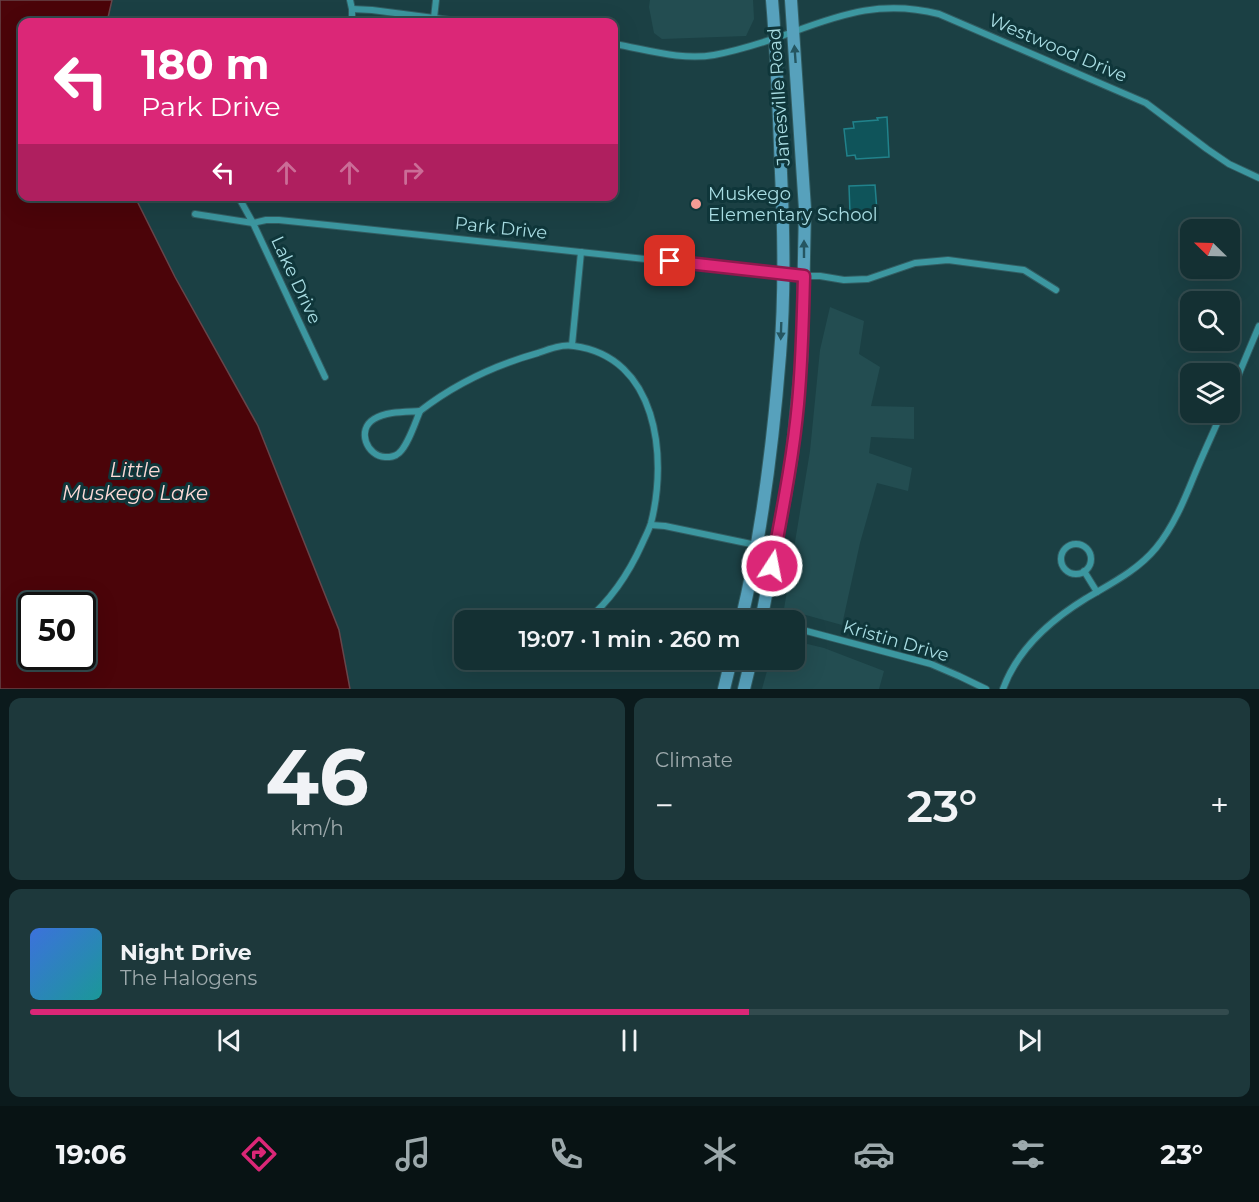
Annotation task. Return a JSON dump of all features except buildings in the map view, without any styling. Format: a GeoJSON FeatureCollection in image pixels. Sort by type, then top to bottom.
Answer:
{"type":"FeatureCollection","features":[{"type":"Feature","properties":{"kind":"main road","name":"Janesville Road"},"geometry":{"type":"LineString","coordinates":[[743,610],[771,448],[781,354],[784,241],[780,120],[772,0]]}},
{"type":"Feature","properties":{"kind":"main road","name":"Janesville Road"},"geometry":{"type":"LineString","coordinates":[[764,610],[792,455],[802,354],[805,209],[791,0]]}},
{"type":"Feature","properties":{"kind":"main road"},"geometry":{"type":"LineString","coordinates":[[756,610],[753,599],[755,550],[782,517]]}},
{"type":"Feature","properties":{"kind":"main road"},"geometry":{"type":"LineString","coordinates":[[755,550],[763,548],[767,593]]}},
{"type":"Feature","properties":{"kind":"main road"},"geometry":{"type":"LineString","coordinates":[[724,689],[729,670]]}},
{"type":"Feature","properties":{"kind":"main road"},"geometry":{"type":"LineString","coordinates":[[744,689],[749,670]]}},
{"type":"Feature","properties":{"kind":"street"},"geometry":{"type":"LineString","coordinates":[[350,0],[352,18]]}},
{"type":"Feature","properties":{"kind":"street"},"geometry":{"type":"LineString","coordinates":[[352,9],[434,18],[436,0]]}},
{"type":"Feature","properties":{"kind":"street","name":"Westwood Drive"},"geometry":{"type":"LineString","coordinates":[[618,45],[686,56],[712,56],[775,38],[864,7],[908,5],[930,10],[1146,103],[1229,164],[1259,178]]}},
{"type":"Feature","properties":{"kind":"street","name":"Lake Drive"},"geometry":{"type":"LineString","coordinates":[[241,201],[325,377]]}},
{"type":"Feature","properties":{"kind":"street","name":"Park Drive"},"geometry":{"type":"LineString","coordinates":[[195,214],[253,223],[279,220],[844,280],[868,279],[915,263],[948,260],[1024,270],[1056,290]]}},
{"type":"Feature","properties":{"kind":"street"},"geometry":{"type":"LineString","coordinates":[[572,345],[581,252]]}},
{"type":"Feature","properties":{"kind":"street"},"geometry":{"type":"LineString","coordinates":[[1240,371],[1259,326]]}},
{"type":"Feature","properties":{"kind":"street"},"geometry":{"type":"LineString","coordinates":[[420,411],[390,414],[375,419],[368,427],[365,438],[371,451],[380,456],[390,457],[399,453],[420,411],[435,399],[482,373],[513,360],[555,347],[572,345],[595,351],[623,367],[634,379],[644,395],[652,424],[657,459],[656,496],[651,525],[628,571],[598,610]]}},
{"type":"Feature","properties":{"kind":"street"},"geometry":{"type":"LineString","coordinates":[[1004,689],[1012,670],[1040,634],[1056,619],[1129,573],[1156,548],[1173,523],[1217,423]]}},
{"type":"Feature","properties":{"kind":"street"},"geometry":{"type":"LineString","coordinates":[[651,525],[665,526],[755,550]]}},
{"type":"Feature","properties":{"kind":"street"},"geometry":{"type":"LineString","coordinates":[[1079,544],[1088,549],[1091,559],[1084,572],[1070,573],[1063,567],[1061,557],[1070,545],[1079,544]]}},
{"type":"Feature","properties":{"kind":"street"},"geometry":{"type":"LineString","coordinates":[[1084,572],[1097,592]]}},
{"type":"Feature","properties":{"kind":"street","name":"Kristin Drive"},"geometry":{"type":"LineString","coordinates":[[805,631],[931,664],[986,689]]}},
{"type":"Feature","properties":{"kind":"shaded area"},"geometry":{"type":"Polygon","coordinates":[[[650,0],[753,0],[754,19],[746,36],[662,39],[654,33],[649,7],[650,0]]]}},
{"type":"Feature","properties":{"kind":"shaded area"},"geometry":{"type":"Polygon","coordinates":[[[830,307],[864,321],[859,354],[880,367],[871,406],[914,407],[914,439],[871,437],[869,453],[912,468],[908,491],[877,483],[860,543],[842,625],[805,615],[805,610],[784,609],[810,451],[820,350],[830,307]]]}},
{"type":"Feature","properties":{"kind":"shaded area"},"geometry":{"type":"Polygon","coordinates":[[[805,643],[824,648],[884,671],[879,689],[762,689],[767,670],[805,670],[805,643]]]}},
{"type":"Feature","properties":{"kind":"water","name":"Little Muskego Lake"},"geometry":{"type":"Polygon","coordinates":[[[0,0],[112,0],[108,18],[18,18],[18,201],[137,201],[175,277],[258,426],[339,630],[350,689],[0,689],[0,0]]]}},
{"type":"Feature","properties":{"kind":"place","name":"Muskego Elementary School"},"geometry":{"type":"Point","coordinates":[696,204]}},
{"type":"Feature","properties":{"kind":"route"},"geometry":{"type":"LineString","coordinates":[[670,261],[804,276],[798,404],[792,455],[772,566]]}}]}
